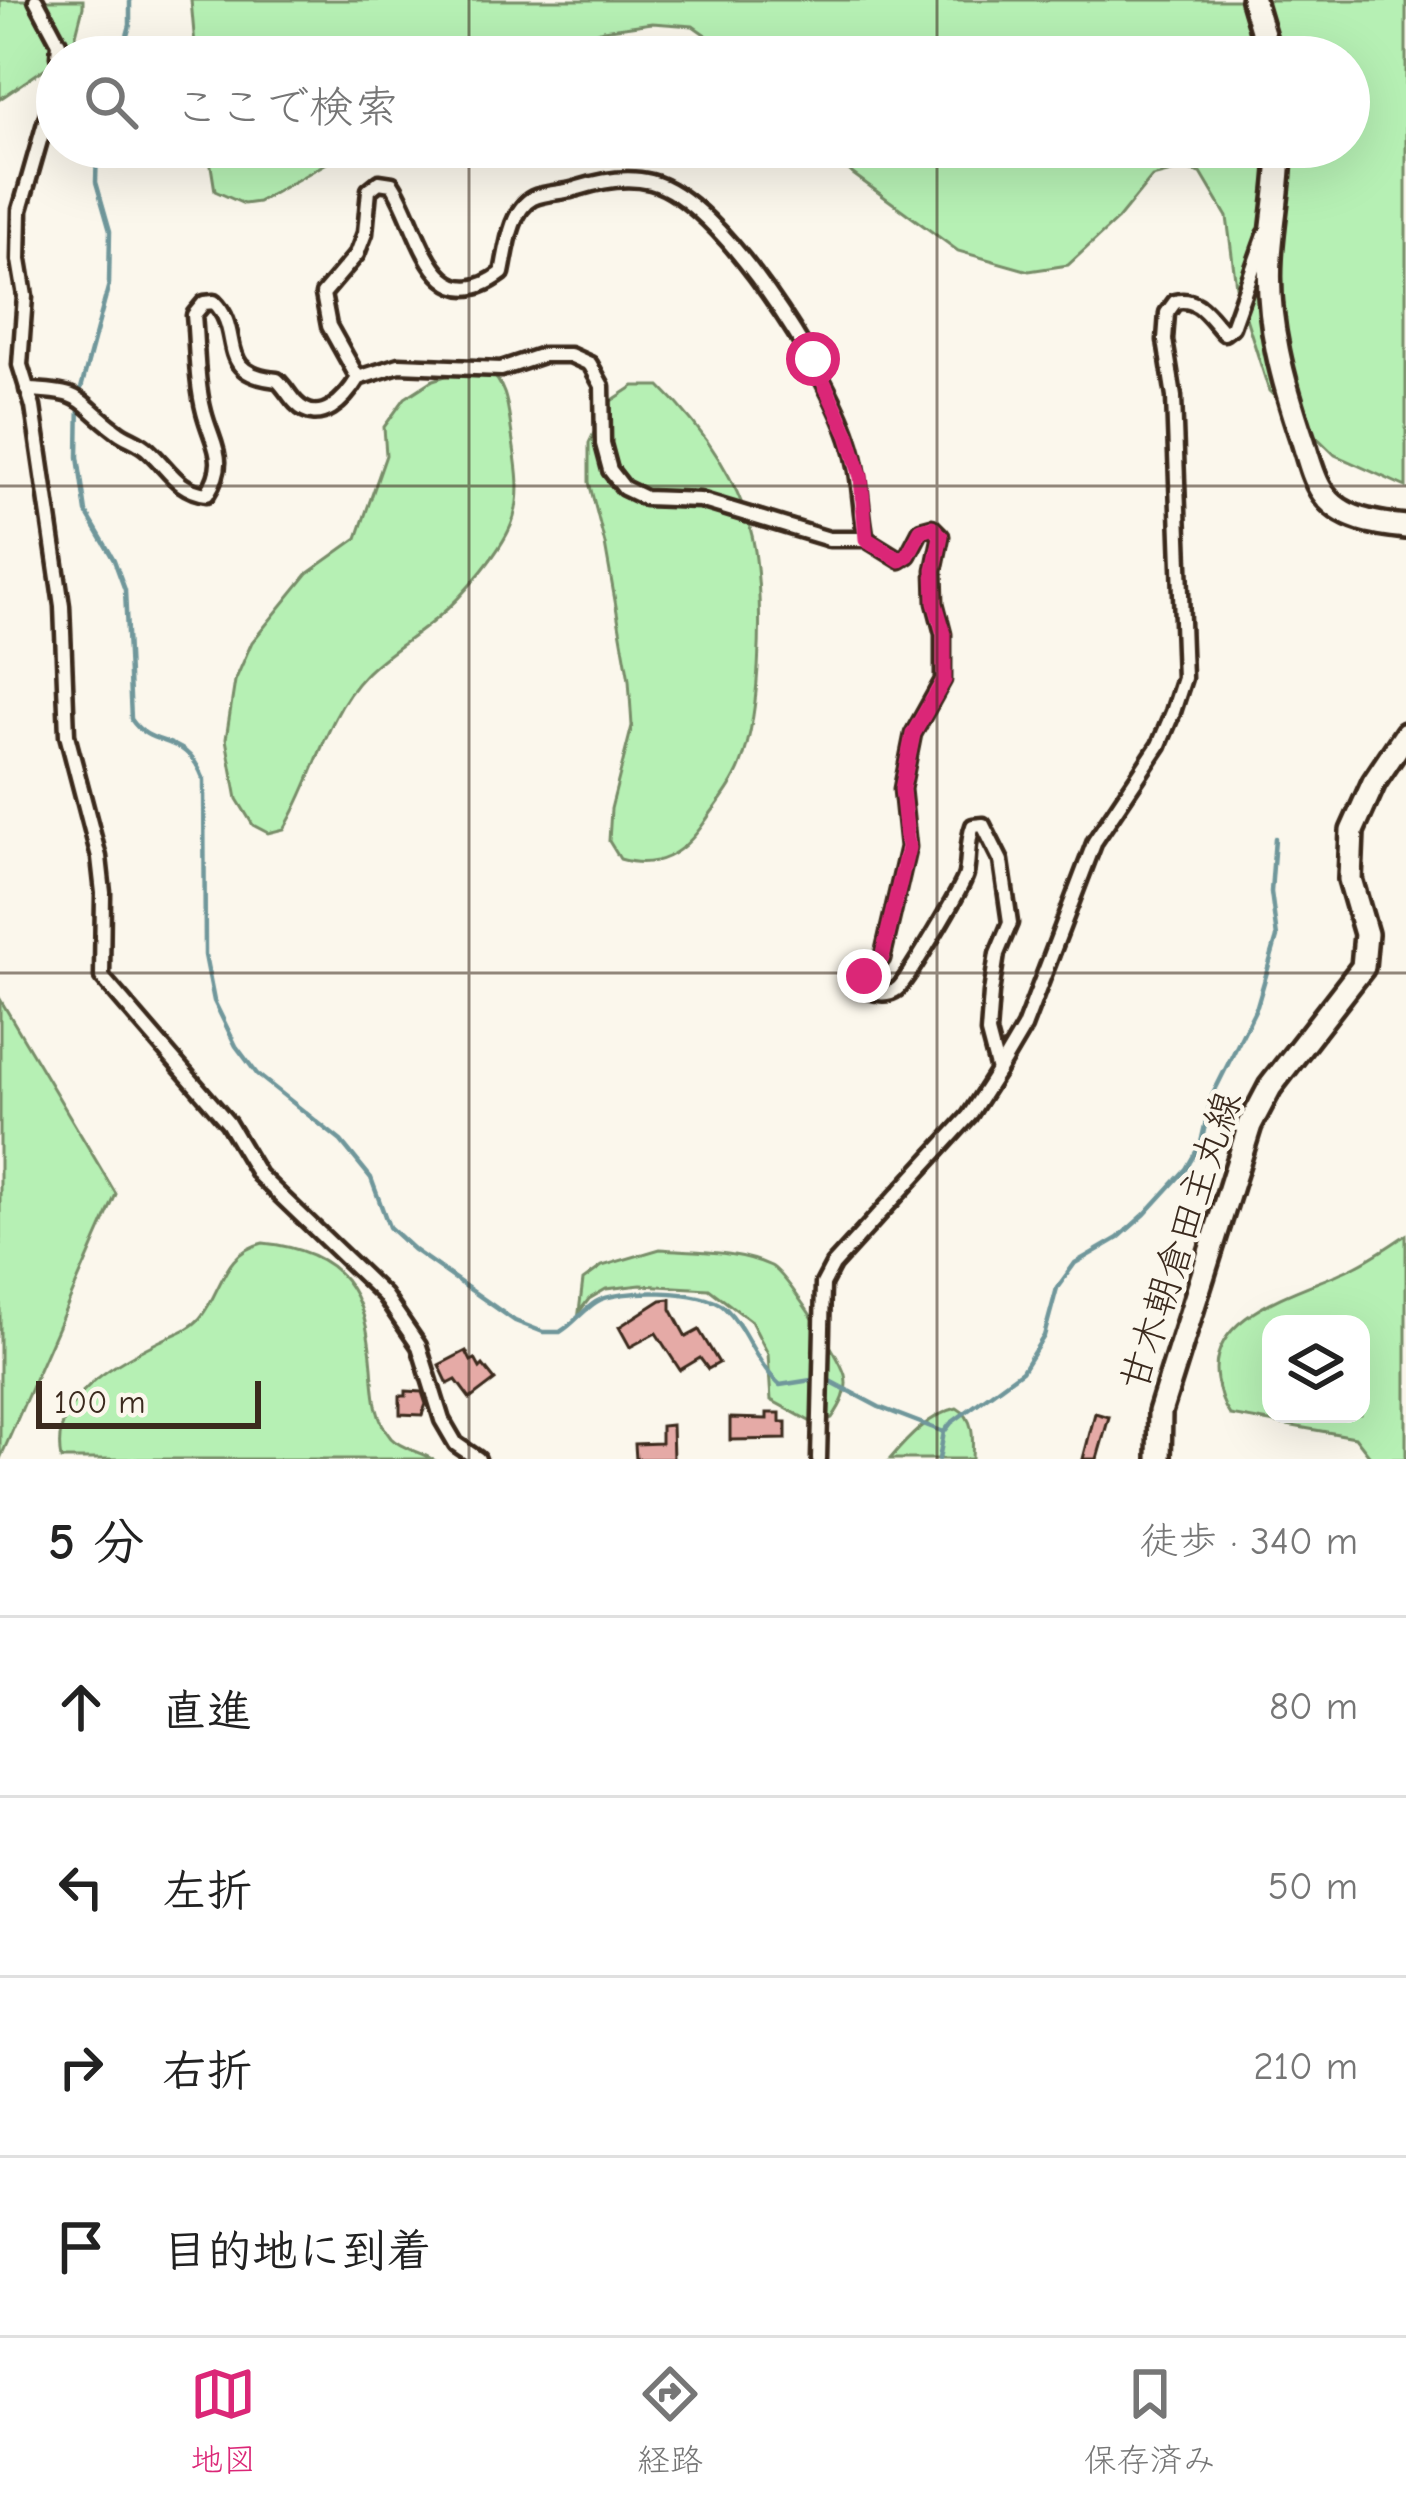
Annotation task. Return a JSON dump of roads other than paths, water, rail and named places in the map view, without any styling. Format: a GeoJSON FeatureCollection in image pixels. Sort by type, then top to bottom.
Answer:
{"type":"FeatureCollection","features":[{"type":"Feature","properties":{"kind":"main road"},"geometry":{"type":"LineString","coordinates":[[1253,0],[1264,36]]}},
{"type":"Feature","properties":{"kind":"main road"},"geometry":{"type":"LineString","coordinates":[[1280,168],[1270,257],[1271,313],[1284,384],[1310,464],[1323,494],[1342,511],[1371,524],[1406,527]]}},
{"type":"Feature","properties":{"kind":"main road","name":"甘木朝倉田主丸線"},"geometry":{"type":"LineString","coordinates":[[1159,1459],[1160,1412],[1250,1125],[1270,1087],[1363,967],[1366,934],[1350,879],[1352,831],[1374,782],[1406,734]]}},
{"type":"Feature","properties":{"kind":"street"},"geometry":{"type":"LineString","coordinates":[[37,0],[55,36]]}},
{"type":"Feature","properties":{"kind":"street"},"geometry":{"type":"LineString","coordinates":[[36,160],[20,210],[19,260],[25,296],[20,365],[62,606],[67,735],[99,857],[102,977],[228,1123],[259,1175],[384,1295],[419,1346],[442,1420],[456,1444],[478,1459]]}},
{"type":"Feature","properties":{"kind":"street"},"geometry":{"type":"LineString","coordinates":[[358,378],[328,326],[323,294],[357,254],[365,233],[369,190],[379,182],[392,184],[399,194],[424,259],[449,283],[463,287],[485,285],[502,273],[512,229],[523,207],[535,197],[602,180],[651,182],[713,224],[813,359],[848,435],[861,477],[866,539]]}},
{"type":"Feature","properties":{"kind":"street"},"geometry":{"type":"LineString","coordinates":[[819,1459],[823,1284],[833,1264],[969,1116],[998,1071],[1024,1027],[1095,841],[1159,745],[1184,678],[1174,397],[1165,340],[1168,313],[1174,302],[1186,299],[1198,305],[1223,333],[1232,327],[1280,194]]}},
{"type":"Feature","properties":{"kind":"street"},"geometry":{"type":"LineString","coordinates":[[27,390],[67,392],[89,404],[120,434],[151,452],[179,484],[191,493],[207,494],[218,476],[218,446],[204,411],[194,315],[204,303],[214,302],[221,308],[232,348],[250,378],[277,380],[298,406],[309,411],[327,411],[348,396],[358,378],[399,365],[501,369],[543,355],[569,355],[590,364],[602,386],[603,444],[610,470],[624,488],[645,497],[700,500],[829,539],[866,539],[900,560],[908,555],[921,530],[932,527],[941,536],[934,570],[935,603],[944,634],[944,680],[913,734],[902,789],[908,848],[882,958],[864,976],[864,984],[869,992],[880,994],[896,990],[912,972],[928,937],[958,897],[973,826],[983,825],[1001,861],[1010,923],[997,954],[991,993],[988,1034],[998,1071]]}},
{"type":"Feature","properties":{"kind":"waterway"},"geometry":{"type":"LineString","coordinates":[[127,36],[130,0]]}},
{"type":"Feature","properties":{"kind":"waterway"},"geometry":{"type":"LineString","coordinates":[[96,168],[110,231],[109,284],[79,396],[78,457],[86,512],[125,590],[131,719],[149,735],[188,754],[204,780],[205,955],[214,1001],[236,1046],[257,1074],[341,1141],[371,1178],[389,1227],[515,1321],[543,1332],[560,1332],[607,1297],[661,1293],[700,1297],[725,1308],[780,1385],[824,1378],[879,1407],[944,1432]]}},
{"type":"Feature","properties":{"kind":"waterway"},"geometry":{"type":"LineString","coordinates":[[939,1459],[944,1432],[951,1423],[1022,1371],[1044,1336],[1057,1288],[1075,1263],[1118,1238],[1145,1214],[1186,1169],[1201,1143],[1211,1098],[1257,1006],[1277,937],[1271,892],[1275,838]]}}]}
